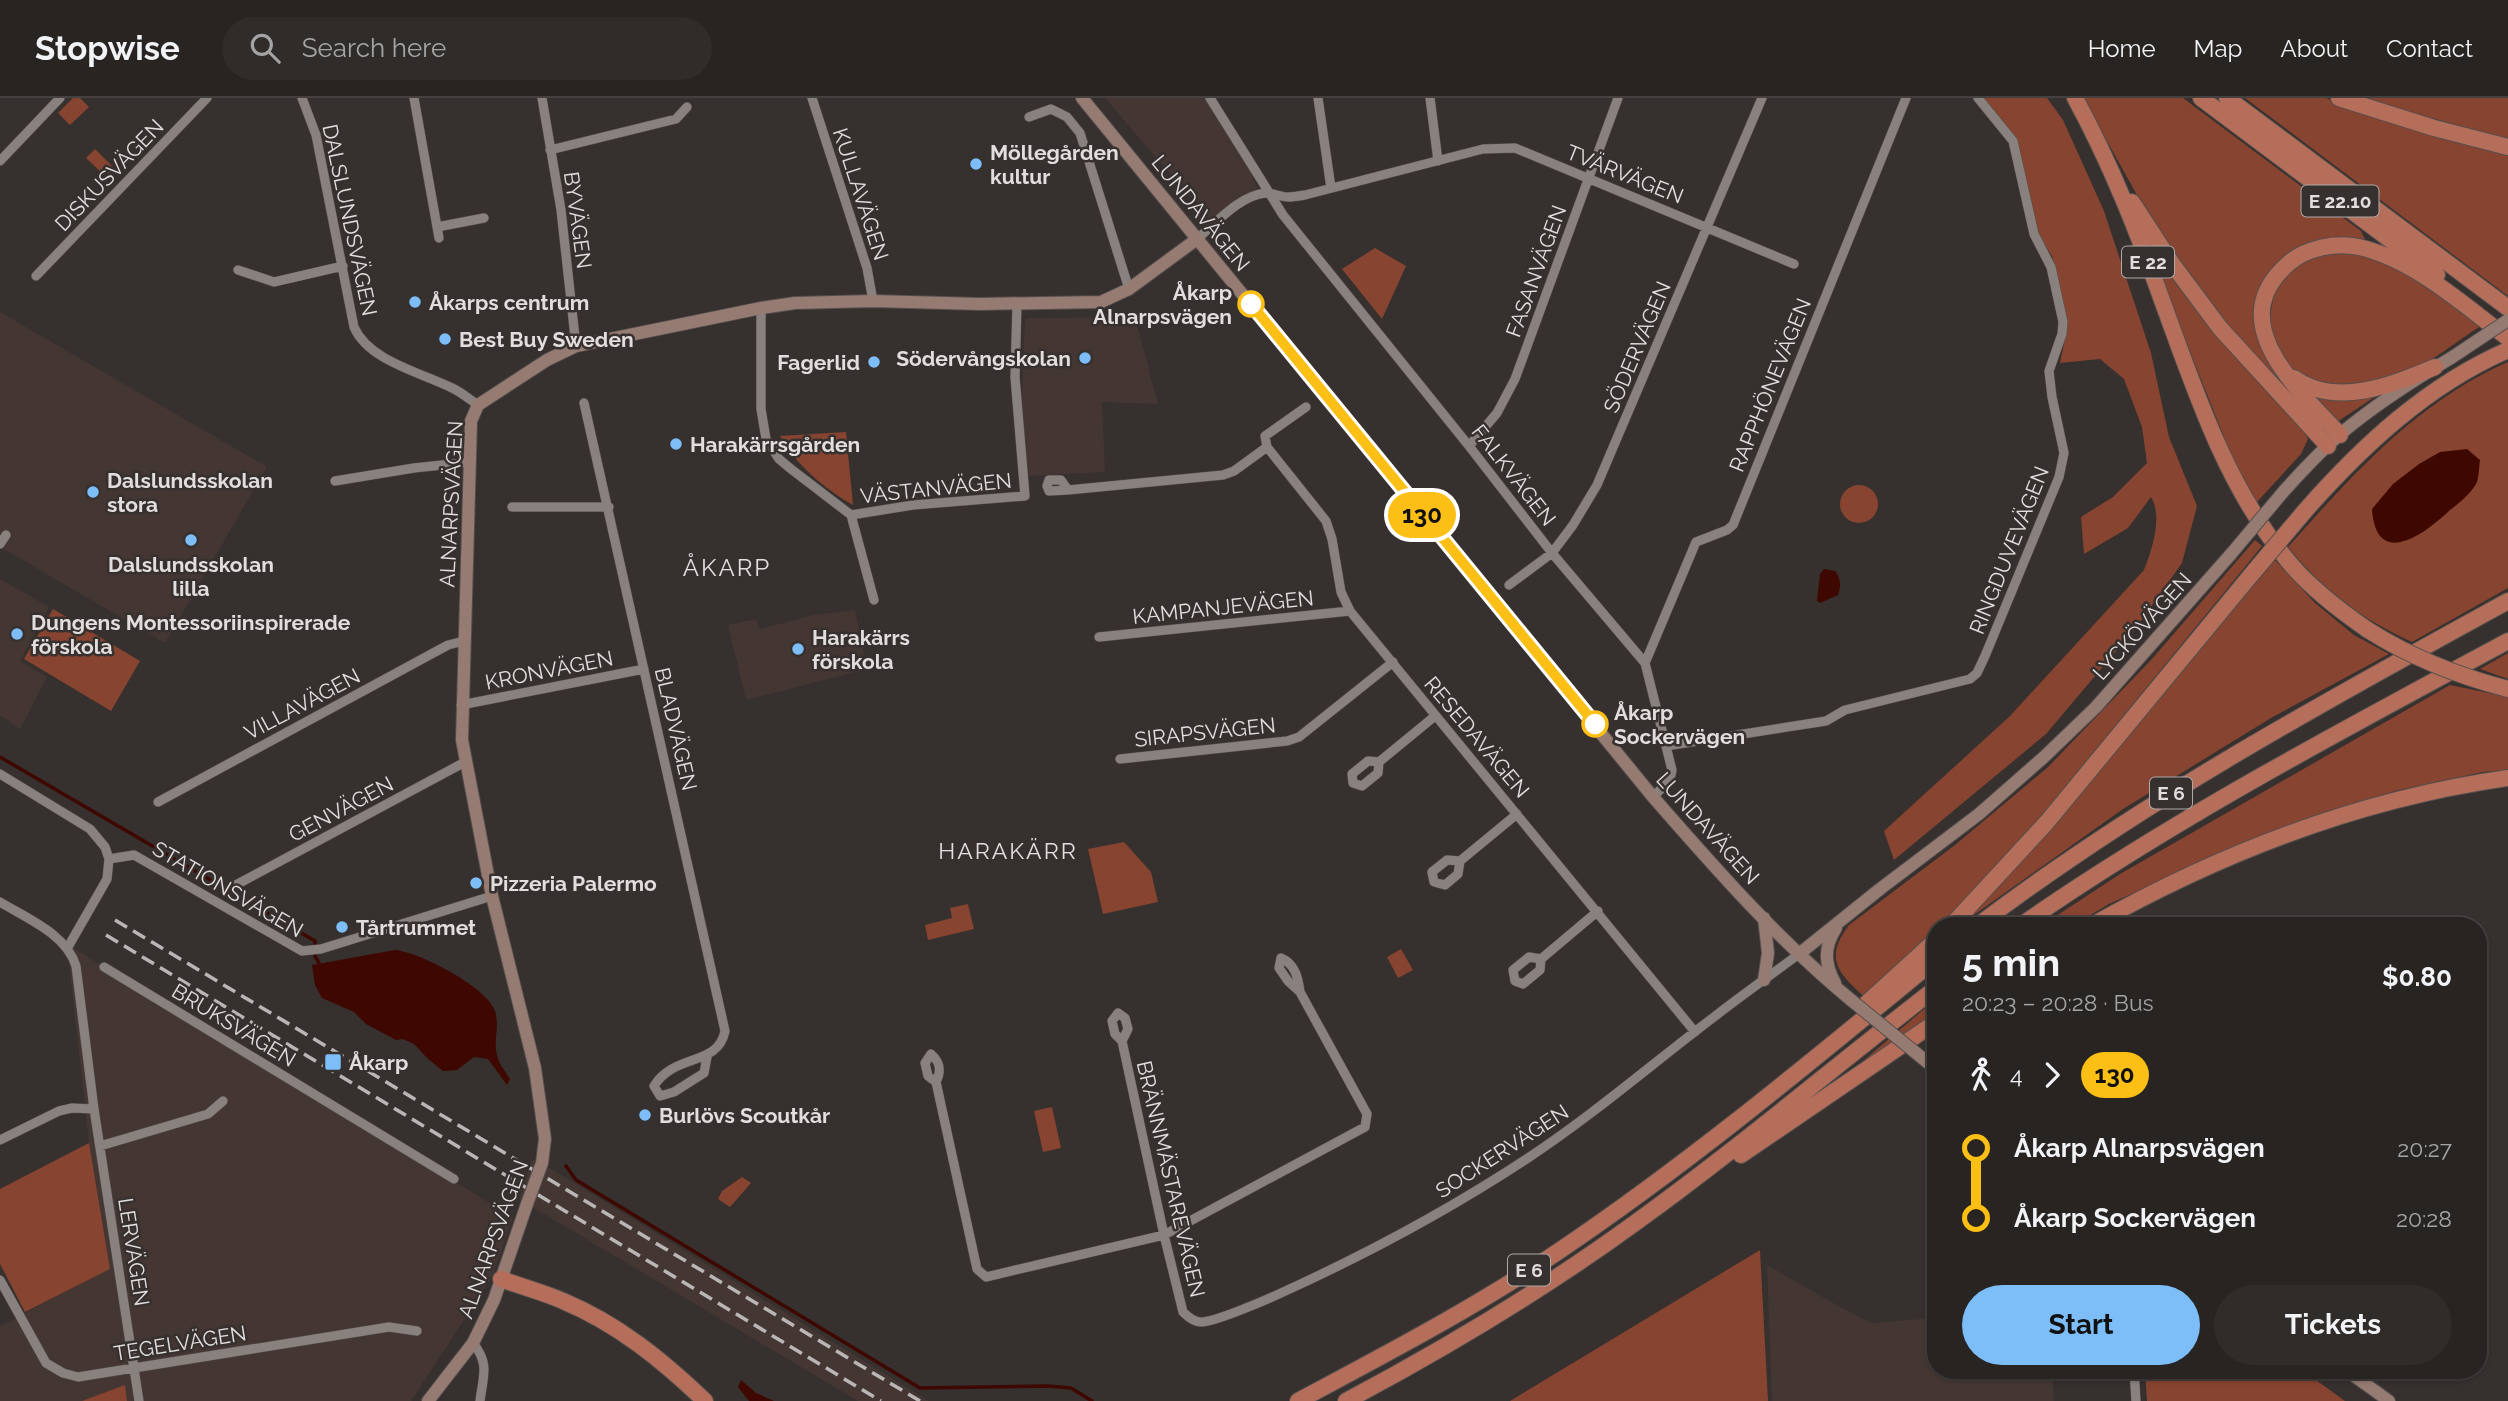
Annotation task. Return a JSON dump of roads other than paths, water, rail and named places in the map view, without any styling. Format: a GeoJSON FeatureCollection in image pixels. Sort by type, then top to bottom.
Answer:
{"type":"FeatureCollection","features":[{"type":"Feature","properties":{"kind":"highway","name":"E 22"},"geometry":{"type":"LineString","coordinates":[[2075,98],[2114,173],[2199,400],[2248,504],[2289,563],[2327,600],[2397,649],[2434,666],[2508,689]]}},
{"type":"Feature","properties":{"kind":"highway","name":"E 22.10"},"geometry":{"type":"LineString","coordinates":[[2201,98],[2508,328]]}},
{"type":"Feature","properties":{"kind":"highway","name":"E 22.10"},"geometry":{"type":"LineString","coordinates":[[2227,98],[2508,308]]}},
{"type":"Feature","properties":{"kind":"highway"},"geometry":{"type":"LineString","coordinates":[[2339,98],[2434,128],[2508,147]]}},
{"type":"Feature","properties":{"kind":"highway"},"geometry":{"type":"LineString","coordinates":[[2114,173],[2173,265],[2244,356],[2334,440]]}},
{"type":"Feature","properties":{"kind":"highway"},"geometry":{"type":"LineString","coordinates":[[2334,440],[2270,353],[2262,324],[2264,300],[2272,282],[2283,268],[2298,256],[2337,245],[2357,247],[2400,262],[2508,338]]}},
{"type":"Feature","properties":{"kind":"highway"},"geometry":{"type":"LineString","coordinates":[[1959,917],[2047,821],[2304,512],[2354,458],[2433,392],[2508,350]]}},
{"type":"Feature","properties":{"kind":"highway"},"geometry":{"type":"LineString","coordinates":[[2285,372],[2302,384],[2338,393],[2385,386],[2435,367]]}},
{"type":"Feature","properties":{"kind":"highway","name":"E 6"},"geometry":{"type":"LineString","coordinates":[[1990,917],[2086,846],[2202,773],[2373,674],[2508,601]]}},
{"type":"Feature","properties":{"kind":"highway","name":"E 6"},"geometry":{"type":"LineString","coordinates":[[2034,917],[2160,836],[2308,750],[2508,641]]}},
{"type":"Feature","properties":{"kind":"highway"},"geometry":{"type":"LineString","coordinates":[[2108,917],[2196,871],[2254,846],[2350,813],[2424,794],[2508,778]]}},
{"type":"Feature","properties":{"kind":"highway"},"geometry":{"type":"LineString","coordinates":[[1744,1115],[1927,948]]}},
{"type":"Feature","properties":{"kind":"highway","name":"E 6"},"geometry":{"type":"LineString","coordinates":[[1298,1401],[1440,1324],[1559,1251],[1744,1115],[1927,966]]}},
{"type":"Feature","properties":{"kind":"highway","name":"E 6"},"geometry":{"type":"LineString","coordinates":[[1346,1401],[1447,1346],[1576,1264],[1670,1198],[1927,995]]}},
{"type":"Feature","properties":{"kind":"highway"},"geometry":{"type":"LineString","coordinates":[[1670,1198],[1779,1130],[1927,1028]]}},
{"type":"Feature","properties":{"kind":"highway"},"geometry":{"type":"LineString","coordinates":[[501,1279],[564,1301],[627,1334],[666,1364],[705,1401]]}},
{"type":"Feature","properties":{"kind":"main road","name":"LUNDAVÄGEN"},"geometry":{"type":"LineString","coordinates":[[1082,98],[1704,856],[1799,954],[1927,1061]]}},
{"type":"Feature","properties":{"kind":"main road","name":"ALNARPSVÄGEN"},"geometry":{"type":"LineString","coordinates":[[428,1401],[473,1343],[501,1279],[542,1163],[545,1139],[535,1068],[492,897],[465,762],[461,705],[471,421],[478,405],[547,360],[576,346],[761,308],[795,303],[873,300],[1017,304],[1101,302],[1129,289],[1197,239]]}},
{"type":"Feature","properties":{"kind":"main road","name":"LYCKÖVÄGEN"},"geometry":{"type":"LineString","coordinates":[[1799,954],[1979,814],[2044,757],[2096,707],[2284,491],[2334,440],[2412,382],[2508,320]]}},
{"type":"Feature","properties":{"kind":"main road"},"geometry":{"type":"LineString","coordinates":[[1839,989],[1828,968],[1826,948],[1837,927],[1850,912]]}},
{"type":"Feature","properties":{"kind":"main road"},"geometry":{"type":"LineString","coordinates":[[1764,917],[1768,953],[1764,981]]}},
{"type":"Feature","properties":{"kind":"main road"},"geometry":{"type":"LineString","coordinates":[[2358,1379],[2389,1401]]}},
{"type":"Feature","properties":{"kind":"street"},"geometry":{"type":"LineString","coordinates":[[0,161],[60,98]]}},
{"type":"Feature","properties":{"kind":"street","name":"DISKUSVÄGEN"},"geometry":{"type":"LineString","coordinates":[[36,276],[207,98]]}},
{"type":"Feature","properties":{"kind":"street","name":"DALSLUNDSVÄGEN"},"geometry":{"type":"LineString","coordinates":[[302,98],[316,135],[354,327],[360,340],[372,351],[454,388],[478,405]]}},
{"type":"Feature","properties":{"kind":"street"},"geometry":{"type":"LineString","coordinates":[[414,98],[439,238]]}},
{"type":"Feature","properties":{"kind":"street","name":"BYVÄGEN"},"geometry":{"type":"LineString","coordinates":[[542,98],[561,211],[576,346]]}},
{"type":"Feature","properties":{"kind":"street","name":"KULLAVÄGEN"},"geometry":{"type":"LineString","coordinates":[[812,98],[867,268],[873,300]]}},
{"type":"Feature","properties":{"kind":"street","name":"FALKVÄGEN"},"geometry":{"type":"LineString","coordinates":[[1210,98],[1283,215],[1552,553],[1645,663],[1672,775],[1653,797]]}},
{"type":"Feature","properties":{"kind":"street"},"geometry":{"type":"LineString","coordinates":[[1318,98],[1331,188]]}},
{"type":"Feature","properties":{"kind":"street"},"geometry":{"type":"LineString","coordinates":[[1430,98],[1438,161]]}},
{"type":"Feature","properties":{"kind":"street","name":"FASANVÄGEN"},"geometry":{"type":"LineString","coordinates":[[1469,446],[1507,397],[1618,98]]}},
{"type":"Feature","properties":{"kind":"street","name":"SÖDERVÄGEN"},"geometry":{"type":"LineString","coordinates":[[1509,585],[1552,553],[1597,485],[1762,98]]}},
{"type":"Feature","properties":{"kind":"street","name":"RAPPHÖNEVÄGEN"},"geometry":{"type":"LineString","coordinates":[[1645,663],[1696,542],[1733,525],[1906,98]]}},
{"type":"Feature","properties":{"kind":"street","name":"RINGDUVEVÄGEN"},"geometry":{"type":"LineString","coordinates":[[1666,746],[1826,721],[1845,710],[1970,679],[1977,673],[2059,477],[2064,453],[2049,372],[2062,334],[2063,322],[2051,267],[2034,234],[2013,141],[1978,98]]}},
{"type":"Feature","properties":{"kind":"street"},"geometry":{"type":"LineString","coordinates":[[550,150],[676,119],[687,107]]}},
{"type":"Feature","properties":{"kind":"street"},"geometry":{"type":"LineString","coordinates":[[1029,117],[1051,109],[1067,117],[1080,133],[1129,289]]}},
{"type":"Feature","properties":{"kind":"street","name":"TVÄRVÄGEN"},"geometry":{"type":"LineString","coordinates":[[1197,239],[1250,198],[1268,193],[1286,197],[1483,149],[1515,148],[1794,264]]}},
{"type":"Feature","properties":{"kind":"street"},"geometry":{"type":"LineString","coordinates":[[437,227],[484,218]]}},
{"type":"Feature","properties":{"kind":"street"},"geometry":{"type":"LineString","coordinates":[[238,270],[274,282],[343,266]]}},
{"type":"Feature","properties":{"kind":"street","name":"VÄSTANVÄGEN"},"geometry":{"type":"LineString","coordinates":[[851,515],[913,505],[1025,496],[1017,421],[1017,304]]}},
{"type":"Feature","properties":{"kind":"street"},"geometry":{"type":"LineString","coordinates":[[761,308],[761,409],[766,439],[790,470],[851,515],[874,600]]}},
{"type":"Feature","properties":{"kind":"street","name":"BLADVÄGEN"},"geometry":{"type":"LineString","coordinates":[[584,403],[725,1031],[723,1043],[707,1056],[695,1058],[665,1073],[654,1086],[660,1096],[674,1092],[704,1073],[707,1056]]}},
{"type":"Feature","properties":{"kind":"street"},"geometry":{"type":"LineString","coordinates":[[1068,489],[1223,475],[1234,471],[1267,447],[1265,436],[1306,407]]}},
{"type":"Feature","properties":{"kind":"street","name":"RESEDAVÄGEN"},"geometry":{"type":"LineString","coordinates":[[1267,447],[1326,521],[1332,539],[1341,592],[1350,611],[1695,1032]]}},
{"type":"Feature","properties":{"kind":"street"},"geometry":{"type":"LineString","coordinates":[[335,481],[470,462]]}},
{"type":"Feature","properties":{"kind":"street"},"geometry":{"type":"LineString","coordinates":[[512,507],[608,507]]}},
{"type":"Feature","properties":{"kind":"street"},"geometry":{"type":"LineString","coordinates":[[0,544],[6,535]]}},
{"type":"Feature","properties":{"kind":"street","name":"KAMPANJEVÄGEN"},"geometry":{"type":"LineString","coordinates":[[1099,637],[1350,611]]}},
{"type":"Feature","properties":{"kind":"street","name":"VILLAVÄGEN"},"geometry":{"type":"LineString","coordinates":[[158,802],[448,645],[464,641]]}},
{"type":"Feature","properties":{"kind":"street","name":"SIRAPSVÄGEN"},"geometry":{"type":"LineString","coordinates":[[1120,758],[1287,741],[1299,737],[1392,662]]}},
{"type":"Feature","properties":{"kind":"street","name":"KRONVÄGEN"},"geometry":{"type":"LineString","coordinates":[[461,705],[644,669]]}},
{"type":"Feature","properties":{"kind":"street"},"geometry":{"type":"LineString","coordinates":[[1379,762],[1435,716]]}},
{"type":"Feature","properties":{"kind":"street","name":"GENVÄGEN"},"geometry":{"type":"LineString","coordinates":[[234,886],[465,762]]}},
{"type":"Feature","properties":{"kind":"street"},"geometry":{"type":"LineString","coordinates":[[0,774],[90,829],[105,846],[109,859],[107,878],[68,947],[63,941],[0,902]]}},
{"type":"Feature","properties":{"kind":"street"},"geometry":{"type":"LineString","coordinates":[[1460,861],[1517,814]]}},
{"type":"Feature","properties":{"kind":"street","name":"STATIONSVÄGEN"},"geometry":{"type":"LineString","coordinates":[[109,859],[134,855],[302,951],[321,949],[492,897]]}},
{"type":"Feature","properties":{"kind":"street"},"geometry":{"type":"LineString","coordinates":[[1541,959],[1598,911]]}},
{"type":"Feature","properties":{"kind":"street","name":"LERVÄGEN"},"geometry":{"type":"LineString","coordinates":[[68,947],[76,966],[94,1109],[139,1401]]}},
{"type":"Feature","properties":{"kind":"street","name":"SOCKERVÄGEN"},"geometry":{"type":"LineString","coordinates":[[1193,1320],[1206,1321],[1261,1302],[1381,1245],[1467,1197],[1596,1110],[1799,954]]}},
{"type":"Feature","properties":{"kind":"street","name":"BRUKSVÄGEN"},"geometry":{"type":"LineString","coordinates":[[104,967],[454,1179]]}},
{"type":"Feature","properties":{"kind":"street"},"geometry":{"type":"LineString","coordinates":[[936,1082],[977,1269],[986,1277],[1164,1236],[1365,1127],[1368,1121],[1365,1109],[1300,992]]}},
{"type":"Feature","properties":{"kind":"street","name":"BRÄNNMÄSTAREVÄGEN"},"geometry":{"type":"LineString","coordinates":[[1122,1041],[1164,1236],[1184,1312],[1193,1320]]}},
{"type":"Feature","properties":{"kind":"street"},"geometry":{"type":"LineString","coordinates":[[100,1146],[208,1114],[223,1101]]}},
{"type":"Feature","properties":{"kind":"street"},"geometry":{"type":"LineString","coordinates":[[0,1140],[59,1111],[72,1108],[94,1109]]}},
{"type":"Feature","properties":{"kind":"street","name":"TEGELVÄGEN"},"geometry":{"type":"LineString","coordinates":[[0,1280],[46,1363],[63,1373],[78,1377],[389,1327],[417,1331]]}},
{"type":"Feature","properties":{"kind":"street","name":"ALNARPSVÄGEN"},"geometry":{"type":"LineString","coordinates":[[473,1343],[483,1356],[484,1364],[480,1401]]}},
{"type":"Feature","properties":{"kind":"street"},"geometry":{"type":"LineString","coordinates":[[2135,1379],[2136,1401]]}},
{"type":"Feature","properties":{"kind":"waterway"},"geometry":{"type":"LineString","coordinates":[[0,757],[315,941],[315,956],[320,965]]}},
{"type":"Feature","properties":{"kind":"waterway"},"geometry":{"type":"LineString","coordinates":[[566,1166],[576,1180],[920,1388],[1048,1386],[1071,1388],[1092,1401]]}},
{"type":"Feature","properties":{"kind":"railway"},"geometry":{"type":"LineString","coordinates":[[115,920],[920,1401]]}},
{"type":"Feature","properties":{"kind":"railway"},"geometry":{"type":"LineString","coordinates":[[106,935],[881,1401]]}},
{"type":"Feature","properties":{"kind":"place","name":"Möllegården kultur"},"geometry":{"type":"Point","coordinates":[976,164]}},
{"type":"Feature","properties":{"kind":"place","name":"Åkarps centrum"},"geometry":{"type":"Point","coordinates":[415,302]}},
{"type":"Feature","properties":{"kind":"place","name":"Åkarp Alnarpsvägen"},"geometry":{"type":"Point","coordinates":[1251,304]}},
{"type":"Feature","properties":{"kind":"place","name":"Best Buy Sweden"},"geometry":{"type":"Point","coordinates":[445,339]}},
{"type":"Feature","properties":{"kind":"place","name":"Södervångskolan"},"geometry":{"type":"Point","coordinates":[1085,358]}},
{"type":"Feature","properties":{"kind":"place","name":"Fagerlid"},"geometry":{"type":"Point","coordinates":[874,362]}},
{"type":"Feature","properties":{"kind":"place","name":"Harakärrsgården"},"geometry":{"type":"Point","coordinates":[676,444]}},
{"type":"Feature","properties":{"kind":"place","name":"Dalslundsskolan stora"},"geometry":{"type":"Point","coordinates":[93,492]}},
{"type":"Feature","properties":{"kind":"place","name":"Dalslundsskolan lilla"},"geometry":{"type":"Point","coordinates":[191,540]}},
{"type":"Feature","properties":{"kind":"place","name":"Dungens Montessoriinspirerade förskola"},"geometry":{"type":"Point","coordinates":[17,634]}},
{"type":"Feature","properties":{"kind":"place","name":"Harakärrs förskola"},"geometry":{"type":"Point","coordinates":[798,649]}},
{"type":"Feature","properties":{"kind":"place","name":"Åkarp Sockervägen"},"geometry":{"type":"Point","coordinates":[1595,724]}},
{"type":"Feature","properties":{"kind":"place","name":"Pizzeria Palermo"},"geometry":{"type":"Point","coordinates":[476,883]}},
{"type":"Feature","properties":{"kind":"place","name":"Tårtrummet"},"geometry":{"type":"Point","coordinates":[342,927]}},
{"type":"Feature","properties":{"kind":"place","name":"Åkarp"},"geometry":{"type":"Point","coordinates":[333,1062]}},
{"type":"Feature","properties":{"kind":"place","name":"Burlövs Scoutkår"},"geometry":{"type":"Point","coordinates":[645,1115]}},
{"type":"Feature","properties":{"kind":"district","name":"ÅKARP"},"geometry":{"type":"Point","coordinates":[727,567]}},
{"type":"Feature","properties":{"kind":"district","name":"HARAKÄRR"},"geometry":{"type":"Point","coordinates":[1008,850]}}]}
